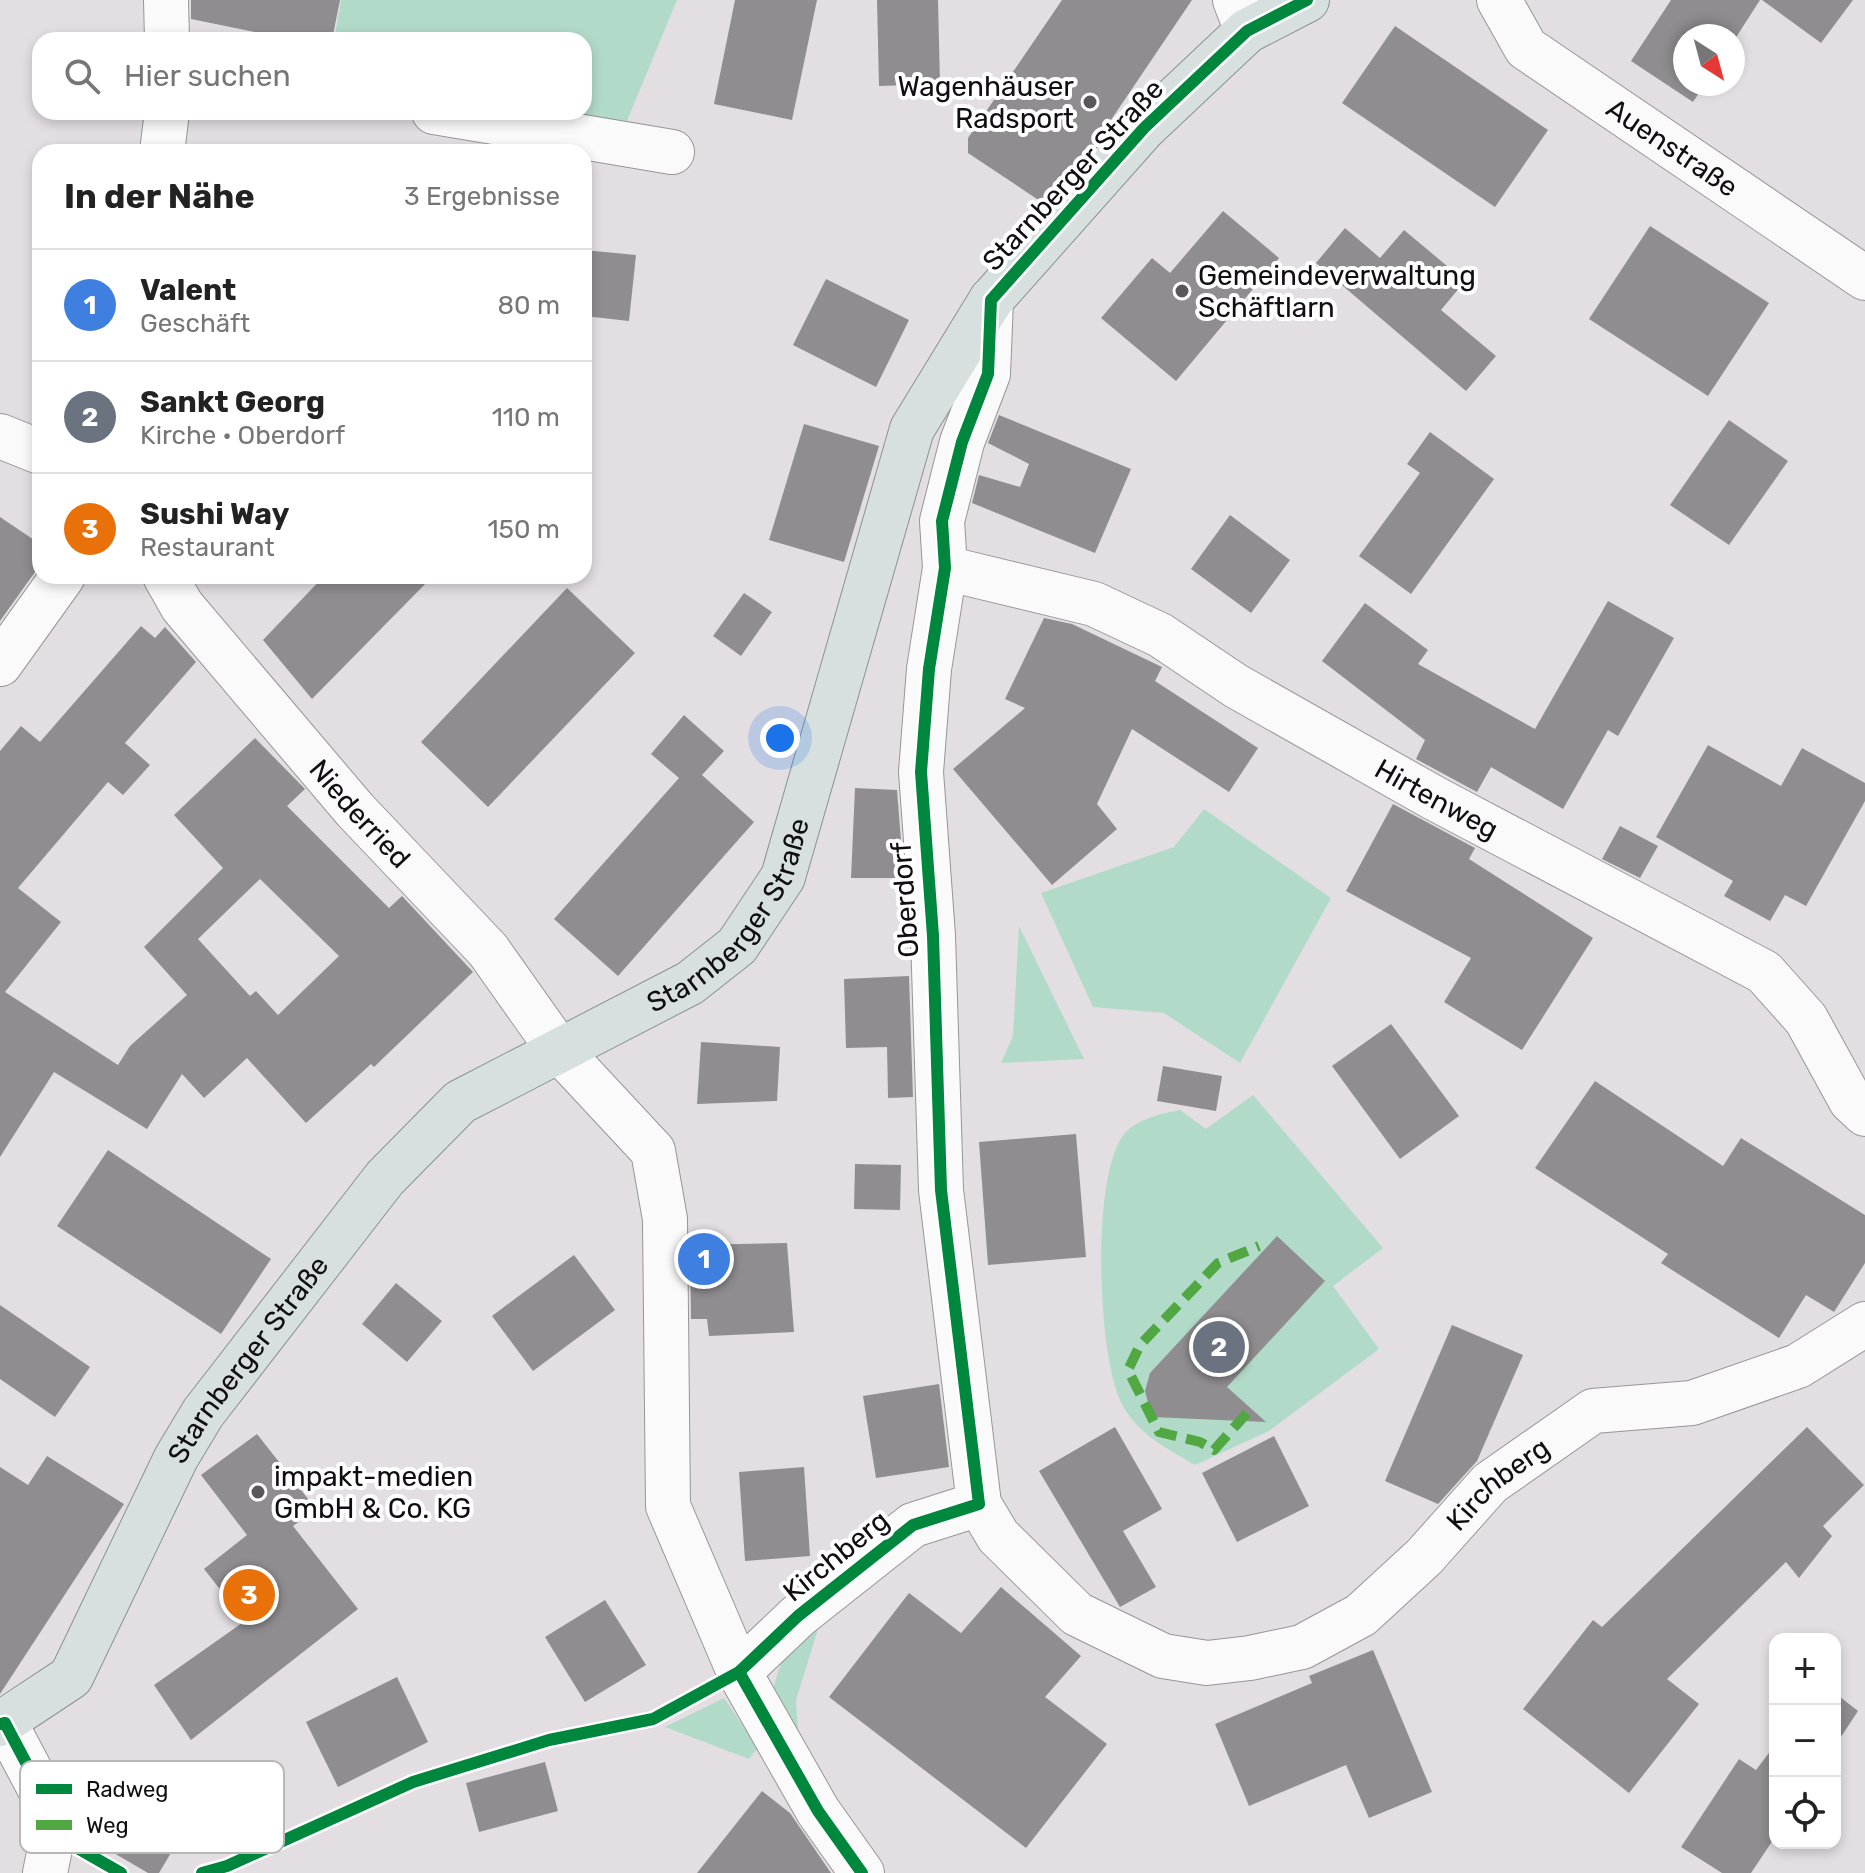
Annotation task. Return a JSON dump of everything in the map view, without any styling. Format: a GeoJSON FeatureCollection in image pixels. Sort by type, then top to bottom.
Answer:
{"type":"FeatureCollection","features":[{"type":"Feature","properties":{"kind":"main road","name":"Starnberger Straße"},"geometry":{"type":"LineString","coordinates":[[2,1724],[71,1677],[176,1458],[203,1413],[385,1178],[460,1102],[690,983],[737,946],[770,901],[783,877],[813,782],[912,429],[991,300],[1241,16],[1307,0]]}},
{"type":"Feature","properties":{"kind":"street"},"geometry":{"type":"LineString","coordinates":[[166,0],[167,32]]}},
{"type":"Feature","properties":{"kind":"street","name":"Auenstraße"},"geometry":{"type":"LineString","coordinates":[[1499,0],[1526,48],[1865,278]]}},
{"type":"Feature","properties":{"kind":"street"},"geometry":{"type":"LineString","coordinates":[[163,144],[166,120]]}},
{"type":"Feature","properties":{"kind":"street"},"geometry":{"type":"LineString","coordinates":[[482,120],[672,152]]}},
{"type":"Feature","properties":{"kind":"street","name":"Oberdorf"},"geometry":{"type":"LineString","coordinates":[[979,1504],[941,1190],[933,936],[921,772],[929,669],[945,568],[942,521],[962,442],[988,374],[991,300]]}},
{"type":"Feature","properties":{"kind":"street"},"geometry":{"type":"LineString","coordinates":[[0,436],[32,449]]}},
{"type":"Feature","properties":{"kind":"street","name":"Hirtenweg"},"geometry":{"type":"LineString","coordinates":[[945,568],[1094,604],[1160,635],[1236,686],[1434,798],[1764,972],[1806,1019],[1851,1101],[1865,1114]]}},
{"type":"Feature","properties":{"kind":"street"},"geometry":{"type":"LineString","coordinates":[[0,664],[57,584]]}},
{"type":"Feature","properties":{"kind":"street","name":"Niederried"},"geometry":{"type":"LineString","coordinates":[[170,584],[182,606],[345,799],[488,950],[558,1049],[653,1151],[665,1219],[668,1506],[739,1672],[818,1811],[862,1873]]}},
{"type":"Feature","properties":{"kind":"street","name":"Kirchberg"},"geometry":{"type":"LineString","coordinates":[[739,1672],[798,1616],[913,1525],[979,1504],[998,1536],[1077,1614],[1163,1656],[1207,1663],[1302,1647],[1361,1615],[1424,1557],[1490,1483],[1593,1411],[1692,1403],[1798,1366],[1865,1324]]}},
{"type":"Feature","properties":{"kind":"street"},"geometry":{"type":"LineString","coordinates":[[2,1724],[24,1761]]}},
{"type":"Feature","properties":{"kind":"street"},"geometry":{"type":"LineString","coordinates":[[45,1873],[49,1853]]}},
{"type":"Feature","properties":{"kind":"green space"},"geometry":{"type":"Polygon","coordinates":[[[341,0],[677,0],[627,121],[592,117],[592,32],[335,32],[341,0]]]}},
{"type":"Feature","properties":{"kind":"green space"},"geometry":{"type":"Polygon","coordinates":[[[1204,809],[1331,898],[1240,1063],[1164,1013],[1093,1007],[1041,893],[1174,847],[1204,809]]]}},
{"type":"Feature","properties":{"kind":"green space"},"geometry":{"type":"Polygon","coordinates":[[[1019,926],[1084,1059],[1001,1063],[1013,1036],[1019,926]]]}},
{"type":"Feature","properties":{"kind":"green space"},"geometry":{"type":"Polygon","coordinates":[[[1253,1095],[1383,1248],[1333,1286],[1379,1349],[1269,1431],[1195,1465],[1138,1426],[1124,1408],[1115,1385],[1103,1312],[1101,1269],[1106,1186],[1114,1154],[1125,1133],[1137,1124],[1180,1110],[1206,1129],[1253,1095]]]}},
{"type":"Feature","properties":{"kind":"green space"},"geometry":{"type":"Polygon","coordinates":[[[823,1613],[796,1700],[799,1748],[772,1692],[784,1653],[823,1613]]]}},
{"type":"Feature","properties":{"kind":"green space"},"geometry":{"type":"Polygon","coordinates":[[[724,1698],[758,1748],[749,1759],[665,1727],[724,1698]]]}},
{"type":"Feature","properties":{"kind":"building"},"geometry":{"type":"Polygon","coordinates":[[[191,0],[340,0],[334,32],[255,32],[191,19],[191,0]]]}},
{"type":"Feature","properties":{"kind":"building"},"geometry":{"type":"Polygon","coordinates":[[[735,0],[817,0],[792,120],[714,104],[735,0]]]}},
{"type":"Feature","properties":{"kind":"building"},"geometry":{"type":"Polygon","coordinates":[[[877,0],[938,0],[940,84],[879,86],[877,0]]]}},
{"type":"Feature","properties":{"kind":"building"},"geometry":{"type":"Polygon","coordinates":[[[1062,0],[1192,0],[1090,151],[1043,203],[968,153],[968,138],[1062,0]]]}},
{"type":"Feature","properties":{"kind":"building"},"geometry":{"type":"Polygon","coordinates":[[[1671,0],[1760,0],[1745,24],[1673,24],[1673,89],[1631,61],[1671,0]]]}},
{"type":"Feature","properties":{"kind":"building"},"geometry":{"type":"Polygon","coordinates":[[[1762,0],[1853,0],[1821,43],[1762,0]]]}},
{"type":"Feature","properties":{"kind":"building"},"geometry":{"type":"Polygon","coordinates":[[[1395,26],[1548,130],[1495,207],[1342,103],[1395,26]]]}},
{"type":"Feature","properties":{"kind":"building"},"geometry":{"type":"Polygon","coordinates":[[[1223,211],[1279,258],[1176,381],[1101,318],[1152,258],[1170,273],[1223,211]]]}},
{"type":"Feature","properties":{"kind":"building"},"geometry":{"type":"Polygon","coordinates":[[[1650,226],[1769,303],[1708,396],[1589,319],[1650,226]]]}},
{"type":"Feature","properties":{"kind":"building"},"geometry":{"type":"Polygon","coordinates":[[[1345,228],[1380,258],[1404,230],[1465,281],[1441,310],[1496,356],[1466,391],[1316,263],[1345,228]]]}},
{"type":"Feature","properties":{"kind":"building"},"geometry":{"type":"Polygon","coordinates":[[[592,251],[636,255],[629,321],[592,317],[592,251]]]}},
{"type":"Feature","properties":{"kind":"building"},"geometry":{"type":"Polygon","coordinates":[[[826,279],[909,320],[876,387],[793,345],[826,279]]]}},
{"type":"Feature","properties":{"kind":"building"},"geometry":{"type":"Polygon","coordinates":[[[999,415],[1131,469],[1095,553],[972,503],[979,475],[1020,487],[1029,464],[988,443],[999,415]]]}},
{"type":"Feature","properties":{"kind":"building"},"geometry":{"type":"Polygon","coordinates":[[[1729,420],[1788,461],[1729,545],[1670,505],[1729,420]]]}},
{"type":"Feature","properties":{"kind":"building"},"geometry":{"type":"Polygon","coordinates":[[[804,424],[879,446],[844,562],[769,540],[804,424]]]}},
{"type":"Feature","properties":{"kind":"building"},"geometry":{"type":"Polygon","coordinates":[[[1430,432],[1494,479],[1411,594],[1359,556],[1420,473],[1407,464],[1430,432]]]}},
{"type":"Feature","properties":{"kind":"building"},"geometry":{"type":"Polygon","coordinates":[[[1230,515],[1290,560],[1251,613],[1191,569],[1230,515]]]}},
{"type":"Feature","properties":{"kind":"building"},"geometry":{"type":"Polygon","coordinates":[[[0,517],[32,539],[32,576],[0,621],[0,517]]]}},
{"type":"Feature","properties":{"kind":"building"},"geometry":{"type":"Polygon","coordinates":[[[316,584],[425,584],[312,699],[263,640],[316,584]]]}},
{"type":"Feature","properties":{"kind":"building"},"geometry":{"type":"Polygon","coordinates":[[[567,588],[635,653],[488,807],[421,742],[567,588]]]}},
{"type":"Feature","properties":{"kind":"building"},"geometry":{"type":"Polygon","coordinates":[[[744,593],[772,612],[741,656],[713,636],[744,593]]]}},
{"type":"Feature","properties":{"kind":"building"},"geometry":{"type":"Polygon","coordinates":[[[1608,601],[1674,638],[1618,736],[1608,730],[1563,809],[1491,767],[1477,792],[1416,759],[1425,740],[1322,661],[1365,603],[1428,650],[1418,664],[1535,729],[1608,601]]]}},
{"type":"Feature","properties":{"kind":"building"},"geometry":{"type":"Polygon","coordinates":[[[1044,618],[1072,624],[1162,667],[1155,681],[1258,748],[1229,792],[1132,729],[1097,804],[1117,829],[1052,885],[953,769],[1025,708],[1005,699],[1044,618]]]}},
{"type":"Feature","properties":{"kind":"building"},"geometry":{"type":"Polygon","coordinates":[[[141,626],[155,638],[165,627],[196,662],[125,743],[150,765],[123,795],[108,782],[18,888],[61,922],[5,992],[118,1065],[130,1046],[187,995],[144,947],[223,868],[174,815],[255,738],[305,789],[287,806],[389,908],[402,896],[473,972],[374,1067],[371,1064],[306,1123],[247,1058],[204,1098],[182,1074],[147,1129],[54,1072],[0,1157],[0,751],[21,726],[40,742],[141,626]],[[260,879],[198,939],[250,996],[256,991],[278,1015],[339,956],[260,879]]]}},
{"type":"Feature","properties":{"kind":"building"},"geometry":{"type":"Polygon","coordinates":[[[684,715],[724,751],[702,775],[754,822],[618,976],[554,919],[679,778],[651,754],[684,715]]]}},
{"type":"Feature","properties":{"kind":"building"},"geometry":{"type":"Polygon","coordinates":[[[1708,745],[1781,786],[1802,748],[1865,783],[1865,801],[1806,906],[1785,895],[1770,921],[1724,896],[1733,881],[1656,837],[1708,745]]]}},
{"type":"Feature","properties":{"kind":"building"},"geometry":{"type":"Polygon","coordinates":[[[855,788],[897,790],[904,878],[851,878],[855,788]]]}},
{"type":"Feature","properties":{"kind":"building"},"geometry":{"type":"Polygon","coordinates":[[[1393,804],[1475,848],[1469,859],[1593,938],[1522,1050],[1444,1002],[1471,958],[1346,891],[1393,804]]]}},
{"type":"Feature","properties":{"kind":"building"},"geometry":{"type":"Polygon","coordinates":[[[1620,826],[1658,846],[1640,878],[1602,859],[1620,826]]]}},
{"type":"Feature","properties":{"kind":"building"},"geometry":{"type":"Polygon","coordinates":[[[909,976],[913,1097],[888,1098],[887,1047],[846,1048],[844,979],[909,976]]]}},
{"type":"Feature","properties":{"kind":"building"},"geometry":{"type":"Polygon","coordinates":[[[1391,1024],[1459,1116],[1400,1159],[1332,1066],[1391,1024]]]}},
{"type":"Feature","properties":{"kind":"building"},"geometry":{"type":"Polygon","coordinates":[[[701,1042],[780,1047],[777,1101],[697,1104],[701,1042]]]}},
{"type":"Feature","properties":{"kind":"building"},"geometry":{"type":"Polygon","coordinates":[[[1163,1066],[1222,1076],[1216,1111],[1157,1101],[1163,1066]]]}},
{"type":"Feature","properties":{"kind":"building"},"geometry":{"type":"Polygon","coordinates":[[[1595,1081],[1723,1166],[1741,1138],[1865,1215],[1865,1263],[1834,1312],[1806,1295],[1779,1338],[1661,1263],[1668,1254],[1535,1168],[1595,1081]]]}},
{"type":"Feature","properties":{"kind":"building"},"geometry":{"type":"Polygon","coordinates":[[[1076,1134],[1086,1257],[988,1265],[979,1142],[1076,1134]]]}},
{"type":"Feature","properties":{"kind":"building"},"geometry":{"type":"Polygon","coordinates":[[[108,1150],[271,1259],[221,1334],[57,1226],[108,1150]]]}},
{"type":"Feature","properties":{"kind":"building"},"geometry":{"type":"Polygon","coordinates":[[[855,1164],[901,1165],[900,1210],[854,1209],[855,1164]]]}},
{"type":"Feature","properties":{"kind":"building"},"geometry":{"type":"Polygon","coordinates":[[[1277,1236],[1325,1281],[1227,1387],[1266,1422],[1152,1417],[1145,1391],[1150,1373],[1277,1236]]]}},
{"type":"Feature","properties":{"kind":"building"},"geometry":{"type":"Polygon","coordinates":[[[787,1243],[794,1332],[709,1336],[707,1319],[691,1319],[690,1245],[787,1243]]]}},
{"type":"Feature","properties":{"kind":"building"},"geometry":{"type":"Polygon","coordinates":[[[574,1255],[615,1310],[533,1371],[492,1316],[574,1255]]]}},
{"type":"Feature","properties":{"kind":"building"},"geometry":{"type":"Polygon","coordinates":[[[396,1283],[442,1321],[407,1362],[362,1324],[396,1283]]]}},
{"type":"Feature","properties":{"kind":"building"},"geometry":{"type":"Polygon","coordinates":[[[0,1305],[90,1367],[55,1417],[0,1379],[0,1305]]]}},
{"type":"Feature","properties":{"kind":"building"},"geometry":{"type":"Polygon","coordinates":[[[1452,1325],[1523,1355],[1477,1461],[1438,1504],[1385,1481],[1452,1325]]]}},
{"type":"Feature","properties":{"kind":"building"},"geometry":{"type":"Polygon","coordinates":[[[939,1384],[949,1467],[876,1478],[863,1396],[939,1384]]]}},
{"type":"Feature","properties":{"kind":"building"},"geometry":{"type":"Polygon","coordinates":[[[1115,1427],[1162,1509],[1123,1531],[1156,1587],[1120,1607],[1039,1471],[1115,1427]]]}},
{"type":"Feature","properties":{"kind":"building"},"geometry":{"type":"Polygon","coordinates":[[[1807,1427],[1864,1485],[1823,1526],[1832,1536],[1799,1578],[1786,1562],[1667,1679],[1699,1704],[1629,1793],[1523,1709],[1593,1620],[1602,1627],[1807,1427]]]}},
{"type":"Feature","properties":{"kind":"building"},"geometry":{"type":"Polygon","coordinates":[[[257,1434],[316,1509],[293,1526],[358,1609],[191,1740],[154,1685],[245,1621],[204,1569],[247,1535],[201,1475],[257,1434]]]}},
{"type":"Feature","properties":{"kind":"building"},"geometry":{"type":"Polygon","coordinates":[[[1274,1436],[1309,1506],[1237,1542],[1202,1473],[1274,1436]]]}},
{"type":"Feature","properties":{"kind":"building"},"geometry":{"type":"Polygon","coordinates":[[[47,1456],[124,1504],[0,1694],[0,1467],[28,1485],[47,1456]]]}},
{"type":"Feature","properties":{"kind":"building"},"geometry":{"type":"Polygon","coordinates":[[[804,1467],[810,1556],[745,1561],[739,1472],[804,1467]]]}},
{"type":"Feature","properties":{"kind":"building"},"geometry":{"type":"Polygon","coordinates":[[[1001,1587],[1081,1656],[1045,1697],[1107,1744],[1026,1848],[829,1697],[909,1593],[961,1633],[1001,1587]]]}},
{"type":"Feature","properties":{"kind":"building"},"geometry":{"type":"Polygon","coordinates":[[[605,1600],[646,1665],[585,1702],[545,1637],[605,1600]]]}},
{"type":"Feature","properties":{"kind":"building"},"geometry":{"type":"Polygon","coordinates":[[[1373,1650],[1432,1792],[1369,1818],[1346,1765],[1249,1806],[1215,1724],[1312,1683],[1309,1676],[1373,1650]]]}},
{"type":"Feature","properties":{"kind":"building"},"geometry":{"type":"Polygon","coordinates":[[[397,1677],[428,1742],[338,1787],[306,1722],[397,1677]]]}},
{"type":"Feature","properties":{"kind":"building"},"geometry":{"type":"Polygon","coordinates":[[[1841,1698],[1858,1711],[1841,1737],[1841,1698]]]}},
{"type":"Feature","properties":{"kind":"building"},"geometry":{"type":"Polygon","coordinates":[[[1769,1753],[1769,1846],[1751,1873],[1722,1873],[1681,1847],[1739,1759],[1756,1770],[1769,1753]]]}},
{"type":"Feature","properties":{"kind":"building"},"geometry":{"type":"Polygon","coordinates":[[[545,1762],[558,1811],[479,1832],[466,1783],[545,1762]]]}},
{"type":"Feature","properties":{"kind":"building"},"geometry":{"type":"Polygon","coordinates":[[[762,1791],[790,1813],[831,1873],[697,1873],[762,1791]]]}},
{"type":"Feature","properties":{"kind":"building"},"geometry":{"type":"Polygon","coordinates":[[[114,1853],[171,1853],[159,1873],[148,1873],[114,1853]]]}},
{"type":"Feature","properties":{"kind":"marked path"},"geometry":{"type":"LineString","coordinates":[[1247,1413],[1214,1450],[1200,1442],[1159,1432],[1128,1370],[1140,1345],[1218,1263],[1259,1246]]}},
{"type":"Feature","properties":{"kind":"cycle path"},"geometry":{"type":"LineString","coordinates":[[284,1840],[413,1782],[549,1740],[653,1719],[739,1672],[798,1616],[913,1525],[979,1504],[941,1190],[933,936],[921,772],[929,669],[945,568],[942,521],[962,442],[988,374],[991,300],[1144,128],[1247,31],[1307,0]]}},
{"type":"Feature","properties":{"kind":"cycle path"},"geometry":{"type":"LineString","coordinates":[[739,1672],[818,1811],[862,1873]]}},
{"type":"Feature","properties":{"kind":"cycle path"},"geometry":{"type":"LineString","coordinates":[[0,1724],[5,1723],[25,1761]]}},
{"type":"Feature","properties":{"kind":"cycle path"},"geometry":{"type":"LineString","coordinates":[[86,1853],[121,1873]]}},
{"type":"Feature","properties":{"kind":"cycle path"},"geometry":{"type":"LineString","coordinates":[[202,1873],[256,1853]]}},
{"type":"Feature","properties":{"kind":"place","name":"Wagenhäuser Radsport"},"geometry":{"type":"Point","coordinates":[1090,102]}},
{"type":"Feature","properties":{"kind":"place","name":"Gemeindeverwaltung Schäftlarn"},"geometry":{"type":"Point","coordinates":[1182,291]}},
{"type":"Feature","properties":{"kind":"place","name":"Valent"},"geometry":{"type":"Point","coordinates":[704,1259]}},
{"type":"Feature","properties":{"kind":"place","name":"Sankt Georg"},"geometry":{"type":"Point","coordinates":[1219,1347]}},
{"type":"Feature","properties":{"kind":"place","name":"impakt-medien GmbH & Co. KG"},"geometry":{"type":"Point","coordinates":[258,1492]}},
{"type":"Feature","properties":{"kind":"place","name":"Sushi Way"},"geometry":{"type":"Point","coordinates":[249,1595]}}]}
